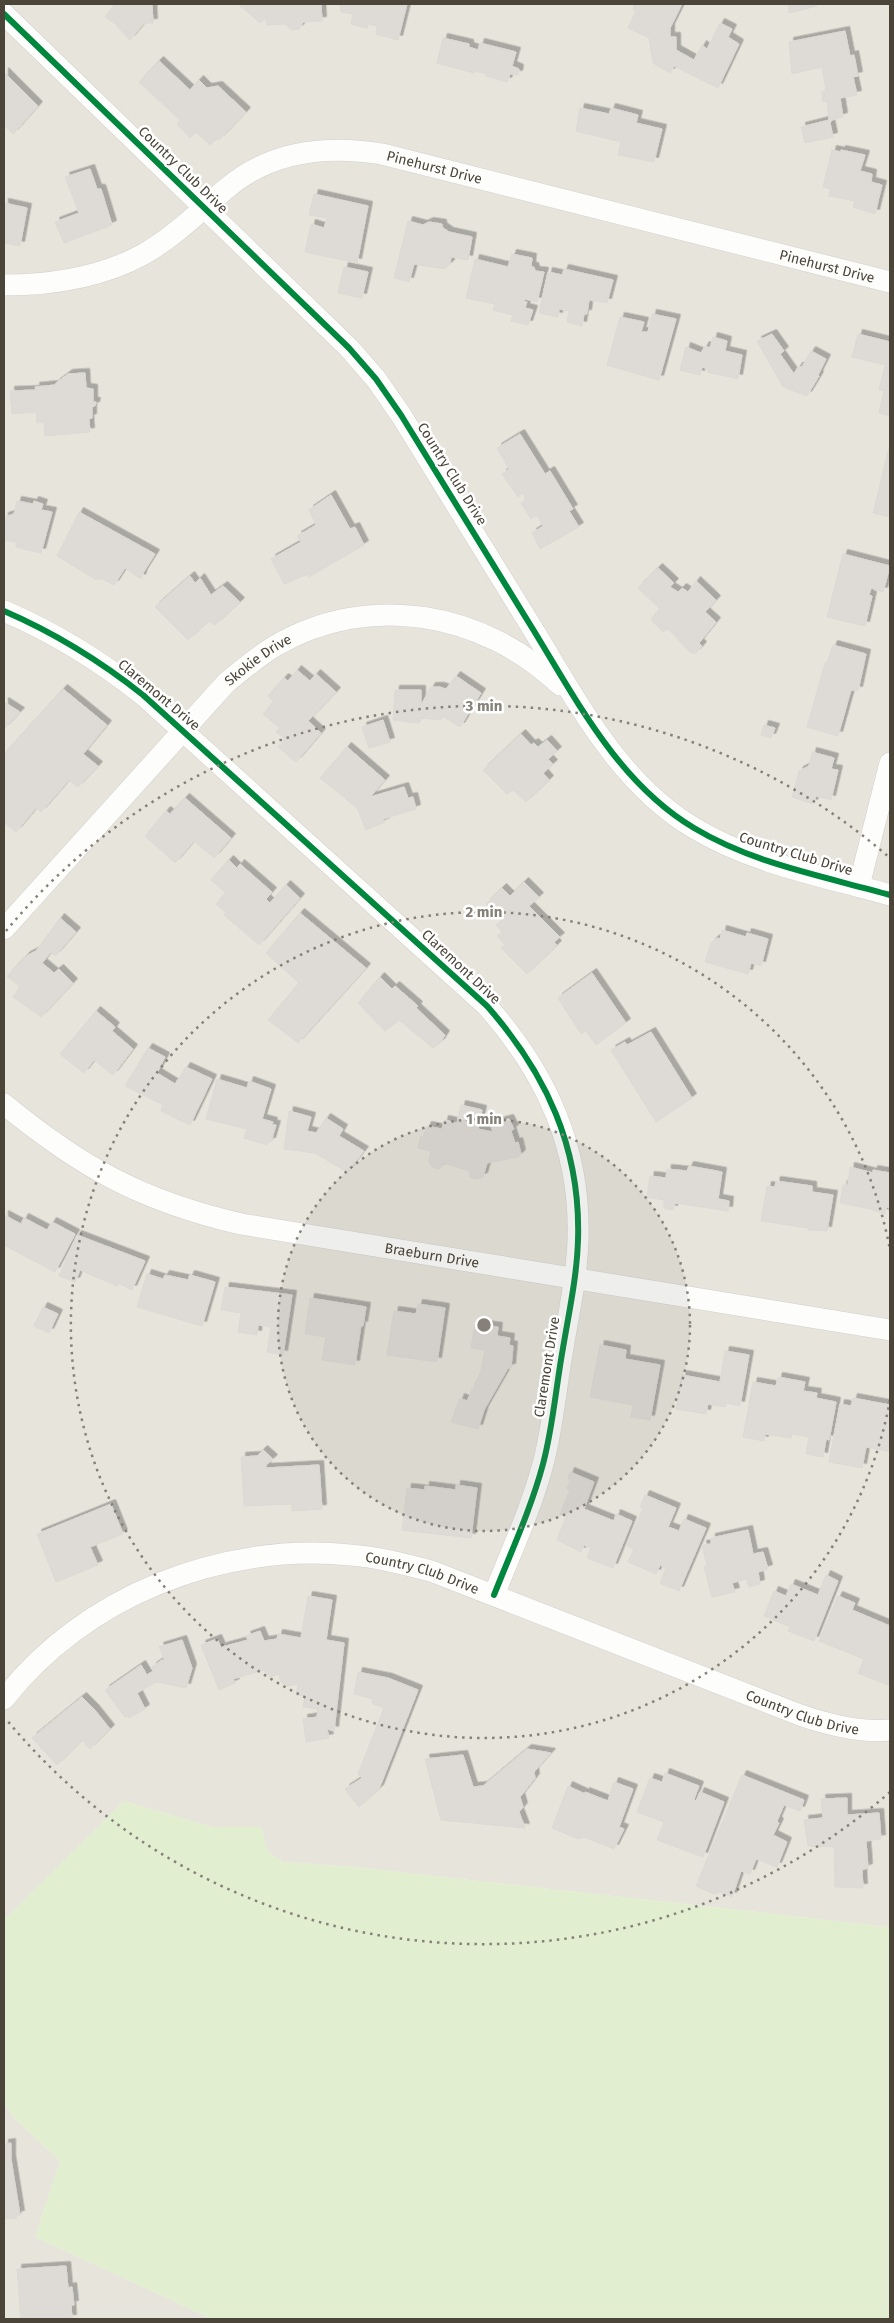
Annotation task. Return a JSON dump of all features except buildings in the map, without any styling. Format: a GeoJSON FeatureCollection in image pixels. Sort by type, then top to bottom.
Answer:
{"type":"FeatureCollection","features":[{"type":"Feature","properties":{"kind":"street","name":"Country Club Drive"},"geometry":{"type":"LineString","coordinates":[[4,14],[349,348],[376,379],[406,423],[586,716],[633,779],[662,805],[693,828],[726,846],[757,858],[890,894]]}},
{"type":"Feature","properties":{"kind":"street","name":"Pinehurst Drive"},"geometry":{"type":"LineString","coordinates":[[4,285],[56,282],[108,270],[142,255],[170,237],[205,209],[228,187],[249,173],[275,160],[302,152],[327,149],[355,149],[382,154],[890,282]]}},
{"type":"Feature","properties":{"kind":"street","name":"Claremont Drive"},"geometry":{"type":"LineString","coordinates":[[4,611],[40,627],[104,665],[143,695],[487,1006],[512,1035],[534,1067],[552,1101],[565,1137],[573,1169],[577,1202],[578,1240],[574,1279],[544,1462],[534,1494],[494,1595]]}},
{"type":"Feature","properties":{"kind":"street","name":"Skokie Drive"},"geometry":{"type":"LineString","coordinates":[[4,929],[226,684],[248,664],[275,646],[305,632],[336,622],[368,616],[401,615],[434,618],[466,626],[493,637],[518,651],[545,670],[565,690],[586,716]]}},
{"type":"Feature","properties":{"kind":"street"},"geometry":{"type":"LineString","coordinates":[[858,886],[890,763]]}},
{"type":"Feature","properties":{"kind":"street","name":"Braeburn Drive"},"geometry":{"type":"LineString","coordinates":[[4,1104],[46,1139],[88,1166],[124,1186],[162,1202],[201,1215],[241,1224],[890,1330]]}},
{"type":"Feature","properties":{"kind":"street","name":"Country Club Drive"},"geometry":{"type":"LineString","coordinates":[[4,1698],[38,1662],[69,1635],[104,1611],[154,1585],[185,1573],[226,1562],[267,1555],[350,1555],[391,1561],[431,1571],[823,1723],[853,1729],[890,1730]]}},
{"type":"Feature","properties":{"kind":"shaded area"},"geometry":{"type":"Polygon","coordinates":[[[4,4],[890,4],[890,1927],[355,1867],[283,1862],[267,1851],[262,1828],[212,1827],[124,1801],[4,1920],[4,4]]]}},
{"type":"Feature","properties":{"kind":"shaded area"},"geometry":{"type":"Polygon","coordinates":[[[4,2103],[13,2117],[60,2161],[35,2237],[212,2319],[4,2319],[4,2103]]]}},
{"type":"Feature","properties":{"kind":"green space"},"geometry":{"type":"Polygon","coordinates":[[[124,1801],[212,1827],[262,1827],[267,1851],[283,1862],[355,1867],[890,1927],[890,2319],[212,2319],[35,2237],[60,2161],[13,2117],[4,2103],[4,1920],[124,1801]]]}},
{"type":"Feature","properties":{"kind":"cycle path"},"geometry":{"type":"LineString","coordinates":[[4,14],[349,348],[376,379],[401,415],[579,705],[598,734],[641,786],[666,809],[694,828],[741,851],[789,868],[890,895]]}},
{"type":"Feature","properties":{"kind":"cycle path"},"geometry":{"type":"LineString","coordinates":[[4,611],[41,628],[76,648],[110,670],[143,695],[487,1006],[527,1058],[543,1085],[566,1143],[573,1174],[577,1206],[578,1240],[576,1267],[552,1421],[543,1464],[527,1514],[494,1595]]}}]}
